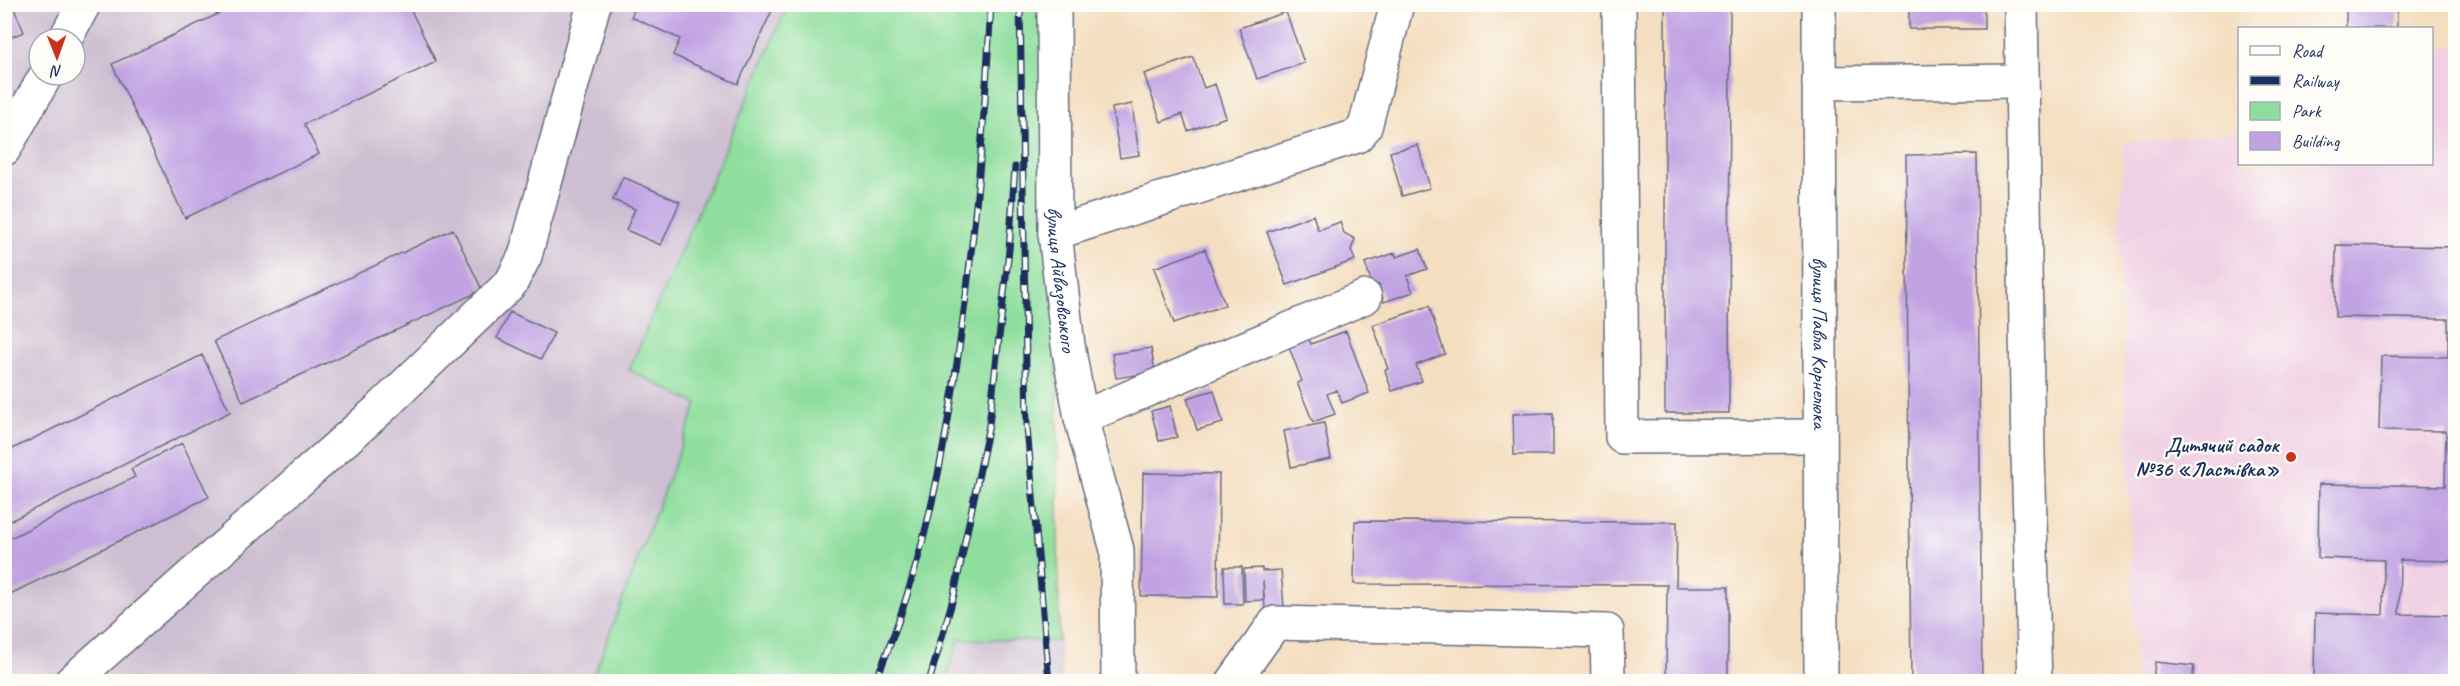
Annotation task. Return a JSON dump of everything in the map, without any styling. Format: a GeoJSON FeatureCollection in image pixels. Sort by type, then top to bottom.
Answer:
{"type":"FeatureCollection","features":[{"type":"Feature","properties":{"kind":"street"},"geometry":{"type":"LineString","coordinates":[[72,27],[84,4]]}},
{"type":"Feature","properties":{"kind":"street"},"geometry":{"type":"LineString","coordinates":[[71,681],[380,409],[511,283],[525,256],[594,4]]}},
{"type":"Feature","properties":{"kind":"street","name":"вулиця Айвазовського"},"geometry":{"type":"LineString","coordinates":[[1054,4],[1055,233],[1068,345],[1081,418],[1117,550],[1118,681]]}},
{"type":"Feature","properties":{"kind":"street"},"geometry":{"type":"LineString","coordinates":[[1055,233],[1357,136],[1365,127],[1398,4]]}},
{"type":"Feature","properties":{"kind":"street"},"geometry":{"type":"LineString","coordinates":[[1618,4],[1622,437],[1820,436]]}},
{"type":"Feature","properties":{"kind":"street","name":"вулиця Павла Корнелюка"},"geometry":{"type":"LineString","coordinates":[[1819,4],[1821,681]]}},
{"type":"Feature","properties":{"kind":"street"},"geometry":{"type":"LineString","coordinates":[[2021,4],[2028,455],[2036,681]]}},
{"type":"Feature","properties":{"kind":"street"},"geometry":{"type":"LineString","coordinates":[[1819,83],[2022,81]]}},
{"type":"Feature","properties":{"kind":"street"},"geometry":{"type":"LineString","coordinates":[[4,149],[39,87]]}},
{"type":"Feature","properties":{"kind":"street"},"geometry":{"type":"LineString","coordinates":[[1081,418],[1365,297]]}},
{"type":"Feature","properties":{"kind":"street"},"geometry":{"type":"LineString","coordinates":[[1233,681],[1275,622],[1607,631],[1608,681]]}},
{"type":"Feature","properties":{"kind":"shaded area"},"geometry":{"type":"Polygon","coordinates":[[[4,5],[788,5],[629,370],[698,404],[591,681],[5,681],[4,5]]]}},
{"type":"Feature","properties":{"kind":"shaded area","name":"Дитячий садок №36 «Ластівка»"},"geometry":{"type":"Polygon","coordinates":[[[2455,44],[2455,681],[2136,681],[2119,233],[2124,142],[2238,132],[2238,165],[2433,165],[2433,52],[2455,44]]]}},
{"type":"Feature","properties":{"kind":"shaded area"},"geometry":{"type":"Polygon","coordinates":[[[959,639],[1059,641],[1063,681],[945,682],[959,639]]]}},
{"type":"Feature","properties":{"kind":"green space"},"geometry":{"type":"Polygon","coordinates":[[[788,5],[1054,5],[1059,641],[959,639],[945,681],[591,682],[697,404],[629,370],[788,5]]]}},
{"type":"Feature","properties":{"kind":"building"},"geometry":{"type":"Polygon","coordinates":[[[4,4],[12,4],[24,32],[4,40],[4,4]]]}},
{"type":"Feature","properties":{"kind":"building"},"geometry":{"type":"Polygon","coordinates":[[[239,4],[408,4],[436,62],[304,124],[319,154],[185,218],[112,64],[239,4]]]}},
{"type":"Feature","properties":{"kind":"building"},"geometry":{"type":"Polygon","coordinates":[[[637,4],[775,4],[738,84],[673,55],[680,39],[631,17],[637,4]]]}},
{"type":"Feature","properties":{"kind":"building"},"geometry":{"type":"Polygon","coordinates":[[[1665,4],[1730,4],[1729,413],[1665,413],[1665,4]]]}},
{"type":"Feature","properties":{"kind":"building"},"geometry":{"type":"Polygon","coordinates":[[[1909,4],[1984,4],[1984,29],[1909,29],[1909,4]]]}},
{"type":"Feature","properties":{"kind":"building"},"geometry":{"type":"Polygon","coordinates":[[[2346,4],[2397,4],[2397,27],[2346,27],[2346,4]]]}},
{"type":"Feature","properties":{"kind":"building"},"geometry":{"type":"Polygon","coordinates":[[[1286,12],[1304,63],[1257,79],[1239,28],[1286,12]]]}},
{"type":"Feature","properties":{"kind":"building"},"geometry":{"type":"Polygon","coordinates":[[[1193,57],[1204,88],[1215,84],[1226,117],[1188,131],[1182,114],[1161,122],[1144,74],[1193,57]]]}},
{"type":"Feature","properties":{"kind":"building"},"geometry":{"type":"Polygon","coordinates":[[[1132,104],[1139,155],[1120,158],[1112,108],[1132,104]]]}},
{"type":"Feature","properties":{"kind":"building"},"geometry":{"type":"Polygon","coordinates":[[[1418,145],[1430,188],[1402,196],[1390,152],[1418,145]]]}},
{"type":"Feature","properties":{"kind":"building"},"geometry":{"type":"Polygon","coordinates":[[[1977,154],[1982,682],[1911,682],[1906,155],[1977,154]]]}},
{"type":"Feature","properties":{"kind":"building"},"geometry":{"type":"Polygon","coordinates":[[[623,177],[680,202],[661,245],[626,230],[635,209],[613,200],[623,177]]]}},
{"type":"Feature","properties":{"kind":"building"},"geometry":{"type":"Polygon","coordinates":[[[1313,215],[1318,230],[1340,222],[1344,233],[1355,239],[1351,250],[1355,260],[1287,285],[1267,232],[1313,215]]]}},
{"type":"Feature","properties":{"kind":"building"},"geometry":{"type":"Polygon","coordinates":[[[453,229],[482,290],[243,402],[214,341],[453,229]]]}},
{"type":"Feature","properties":{"kind":"building"},"geometry":{"type":"Polygon","coordinates":[[[2336,245],[2456,247],[2456,561],[2400,560],[2399,614],[2456,615],[2456,682],[2314,682],[2315,613],[2383,615],[2384,560],[2318,558],[2319,484],[2445,486],[2446,431],[2379,430],[2381,356],[2448,357],[2448,319],[2335,317],[2336,245]]]}},
{"type":"Feature","properties":{"kind":"building"},"geometry":{"type":"Polygon","coordinates":[[[1205,249],[1225,305],[1174,323],[1154,268],[1205,249]]]}},
{"type":"Feature","properties":{"kind":"building"},"geometry":{"type":"Polygon","coordinates":[[[1420,249],[1427,269],[1407,276],[1413,292],[1384,302],[1379,285],[1373,287],[1365,263],[1395,253],[1396,257],[1420,249]]]}},
{"type":"Feature","properties":{"kind":"building"},"geometry":{"type":"Polygon","coordinates":[[[1429,306],[1445,354],[1416,365],[1422,381],[1392,391],[1385,370],[1388,369],[1373,325],[1429,306]]]}},
{"type":"Feature","properties":{"kind":"building"},"geometry":{"type":"Polygon","coordinates":[[[510,312],[554,333],[541,359],[497,338],[510,312]]]}},
{"type":"Feature","properties":{"kind":"building"},"geometry":{"type":"Polygon","coordinates":[[[1306,331],[1311,344],[1346,331],[1369,393],[1342,403],[1337,390],[1327,394],[1335,414],[1313,422],[1297,383],[1302,381],[1286,339],[1306,331]]]}},
{"type":"Feature","properties":{"kind":"building"},"geometry":{"type":"Polygon","coordinates":[[[1151,348],[1155,372],[1116,378],[1112,354],[1151,348]]]}},
{"type":"Feature","properties":{"kind":"building"},"geometry":{"type":"Polygon","coordinates":[[[202,355],[230,412],[4,524],[4,453],[202,355]]]}},
{"type":"Feature","properties":{"kind":"building"},"geometry":{"type":"Polygon","coordinates":[[[1214,390],[1223,423],[1197,430],[1187,398],[1214,390]]]}},
{"type":"Feature","properties":{"kind":"building"},"geometry":{"type":"Polygon","coordinates":[[[1170,406],[1177,437],[1159,441],[1151,411],[1170,406]]]}},
{"type":"Feature","properties":{"kind":"building"},"geometry":{"type":"Polygon","coordinates":[[[1553,413],[1553,455],[1514,455],[1513,414],[1553,413]]]}},
{"type":"Feature","properties":{"kind":"building"},"geometry":{"type":"Polygon","coordinates":[[[1324,423],[1331,459],[1291,467],[1284,431],[1324,423]]]}},
{"type":"Feature","properties":{"kind":"building"},"geometry":{"type":"Polygon","coordinates":[[[182,443],[209,497],[4,597],[4,541],[135,477],[131,469],[182,443]]]}},
{"type":"Feature","properties":{"kind":"building"},"geometry":{"type":"Polygon","coordinates":[[[1143,473],[1219,474],[1218,597],[1141,596],[1143,473]]]}},
{"type":"Feature","properties":{"kind":"building"},"geometry":{"type":"Polygon","coordinates":[[[1355,521],[1677,522],[1676,587],[1728,587],[1728,682],[1666,682],[1667,585],[1354,584],[1355,521]]]}},
{"type":"Feature","properties":{"kind":"building"},"geometry":{"type":"Polygon","coordinates":[[[1224,567],[1242,567],[1243,604],[1225,604],[1224,567]]]}},
{"type":"Feature","properties":{"kind":"building"},"geometry":{"type":"Polygon","coordinates":[[[1262,568],[1262,571],[1281,570],[1284,607],[1265,609],[1263,581],[1264,600],[1245,601],[1244,569],[1262,568]]]}},
{"type":"Feature","properties":{"kind":"building"},"geometry":{"type":"Polygon","coordinates":[[[2155,662],[2194,666],[2192,682],[2153,682],[2155,662]]]}},
{"type":"Feature","properties":{"kind":"railway"},"geometry":{"type":"LineString","coordinates":[[875,682],[892,640],[919,554],[948,423],[976,211],[991,4]]}},
{"type":"Feature","properties":{"kind":"railway"},"geometry":{"type":"LineString","coordinates":[[1020,4],[1027,427],[1049,682]]}},
{"type":"Feature","properties":{"kind":"railway"},"geometry":{"type":"LineString","coordinates":[[929,682],[954,595],[989,425],[1009,250],[1015,167]]}},
{"type":"Feature","properties":{"kind":"place","name":"Дитячий садок №36 «Ластівка»"},"geometry":{"type":"Point","coordinates":[2291,457]}}]}
